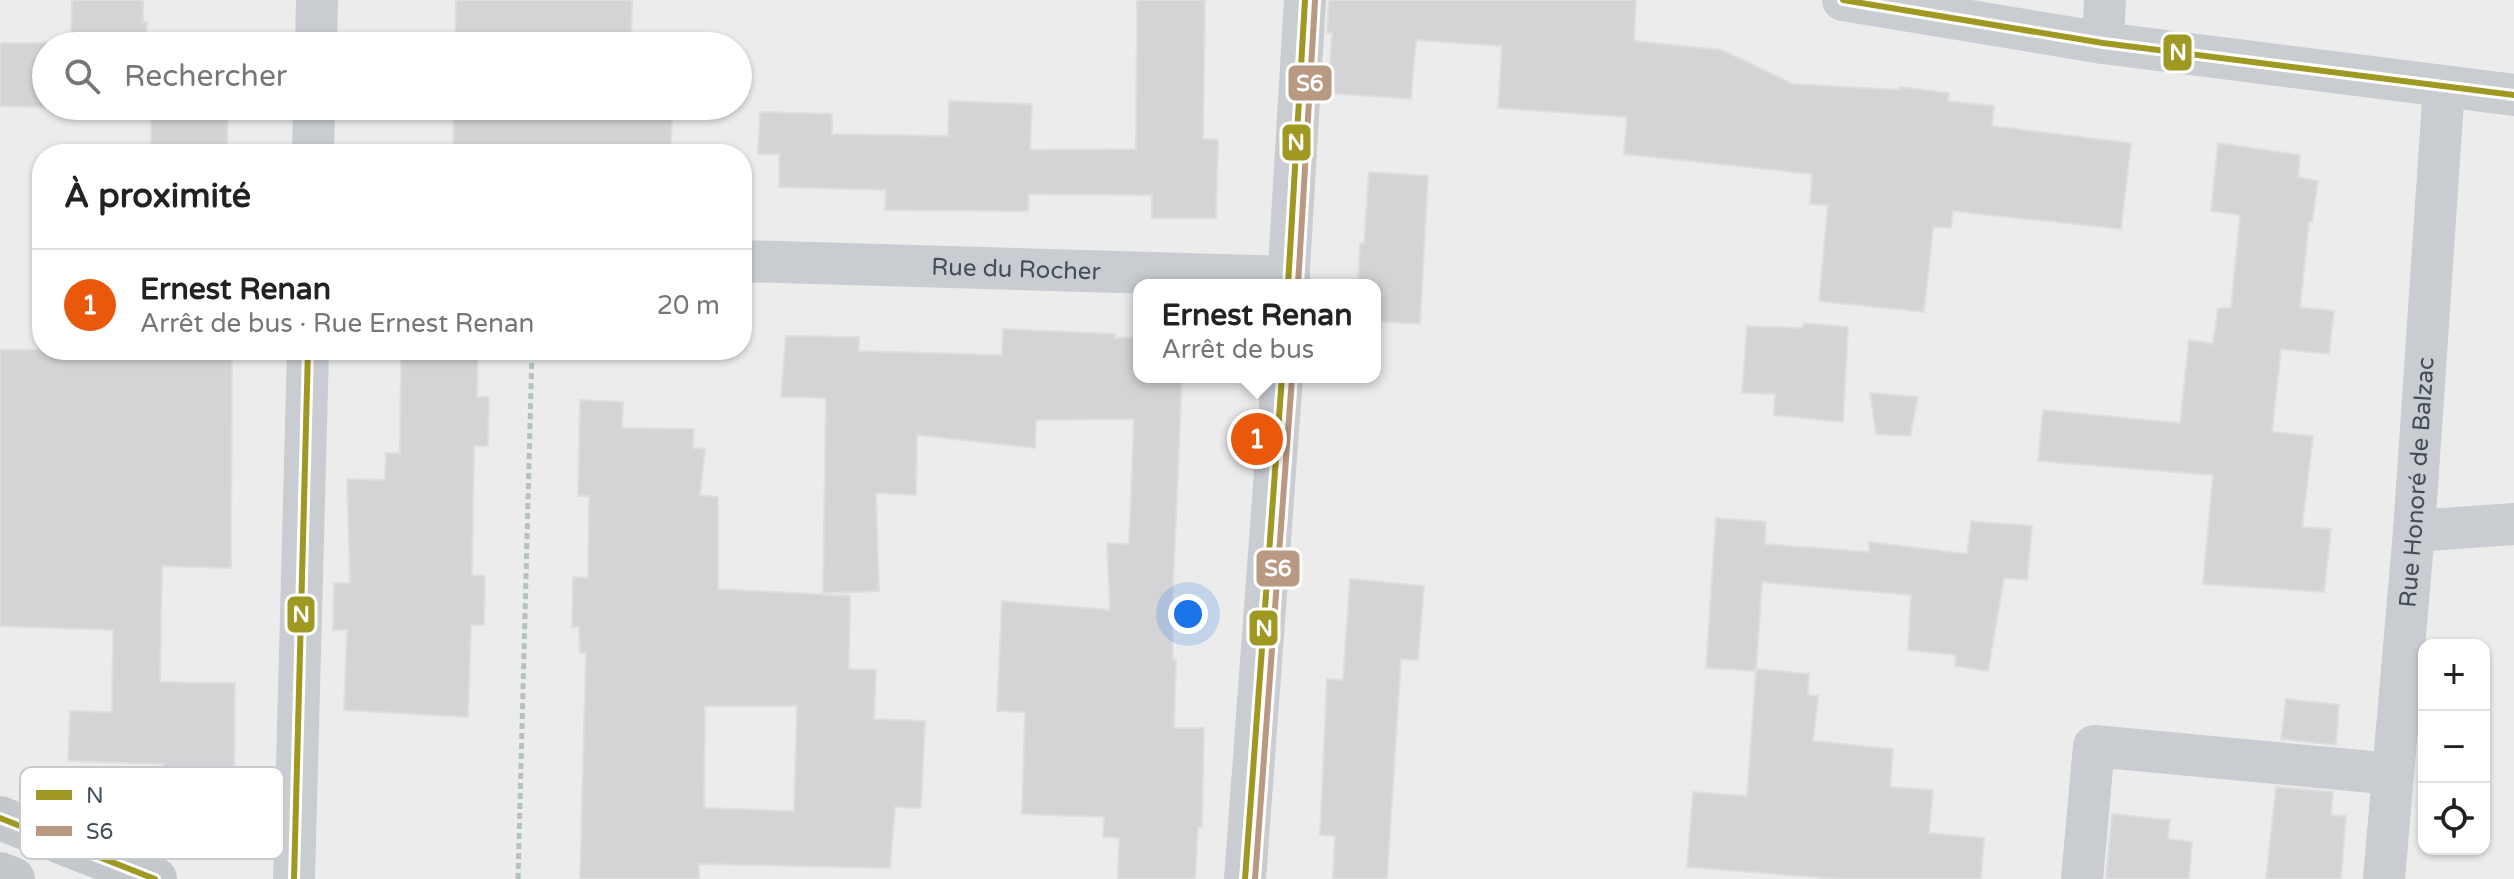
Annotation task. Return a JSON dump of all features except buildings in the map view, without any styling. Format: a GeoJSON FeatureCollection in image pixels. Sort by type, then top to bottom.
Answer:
{"type":"FeatureCollection","features":[{"type":"Feature","properties":{"kind":"main road"},"geometry":{"type":"LineString","coordinates":[[0,818],[20,826]]}},
{"type":"Feature","properties":{"kind":"main road"},"geometry":{"type":"LineString","coordinates":[[104,859],[155,879]]}},
{"type":"Feature","properties":{"kind":"main road"},"geometry":{"type":"LineString","coordinates":[[0,874],[13,879]]}},
{"type":"Feature","properties":{"kind":"street"},"geometry":{"type":"LineString","coordinates":[[316,32],[317,0]]}},
{"type":"Feature","properties":{"kind":"street"},"geometry":{"type":"LineString","coordinates":[[1289,279],[1305,0]]}},
{"type":"Feature","properties":{"kind":"street"},"geometry":{"type":"LineString","coordinates":[[1843,0],[2103,43],[2514,95]]}},
{"type":"Feature","properties":{"kind":"street"},"geometry":{"type":"LineString","coordinates":[[2103,43],[2105,0]]}},
{"type":"Feature","properties":{"kind":"street","name":"Rue Honoré de Balzac"},"geometry":{"type":"LineString","coordinates":[[2384,879],[2414,531],[2444,87]]}},
{"type":"Feature","properties":{"kind":"street"},"geometry":{"type":"LineString","coordinates":[[313,144],[314,120]]}},
{"type":"Feature","properties":{"kind":"street","name":"Rue du Rocher"},"geometry":{"type":"LineString","coordinates":[[752,261],[1234,279]]}},
{"type":"Feature","properties":{"kind":"street"},"geometry":{"type":"LineString","coordinates":[[294,879],[308,360]]}},
{"type":"Feature","properties":{"kind":"street"},"geometry":{"type":"LineString","coordinates":[[1245,879],[1282,383]]}},
{"type":"Feature","properties":{"kind":"street"},"geometry":{"type":"LineString","coordinates":[[2414,531],[2514,524]]}},
{"type":"Feature","properties":{"kind":"street"},"geometry":{"type":"LineString","coordinates":[[2082,879],[2094,746],[2393,774]]}},
{"type":"Feature","properties":{"kind":"path"},"geometry":{"type":"LineString","coordinates":[[518,879],[532,360]]}},
{"type":"Feature","properties":{"kind":"transit line","name":"N"},"geometry":{"type":"LineString","coordinates":[[1288,279],[1305,0]]}},
{"type":"Feature","properties":{"kind":"transit line","name":"N"},"geometry":{"type":"LineString","coordinates":[[1843,0],[2103,43],[2514,95]]}},
{"type":"Feature","properties":{"kind":"transit line","name":"S6"},"geometry":{"type":"LineString","coordinates":[[1298,279],[1315,1]]}},
{"type":"Feature","properties":{"kind":"transit line","name":"N"},"geometry":{"type":"LineString","coordinates":[[294,879],[308,360]]}},
{"type":"Feature","properties":{"kind":"transit line","name":"N"},"geometry":{"type":"LineString","coordinates":[[1245,879],[1282,383]]}},
{"type":"Feature","properties":{"kind":"transit line","name":"S6"},"geometry":{"type":"LineString","coordinates":[[1255,879],[1292,383]]}},
{"type":"Feature","properties":{"kind":"transit line","name":"N"},"geometry":{"type":"LineString","coordinates":[[0,818],[20,826]]}},
{"type":"Feature","properties":{"kind":"transit line","name":"N"},"geometry":{"type":"LineString","coordinates":[[104,859],[155,879]]}},
{"type":"Feature","properties":{"kind":"place","name":"Ernest Renan"},"geometry":{"type":"Point","coordinates":[1257,439]}}]}
